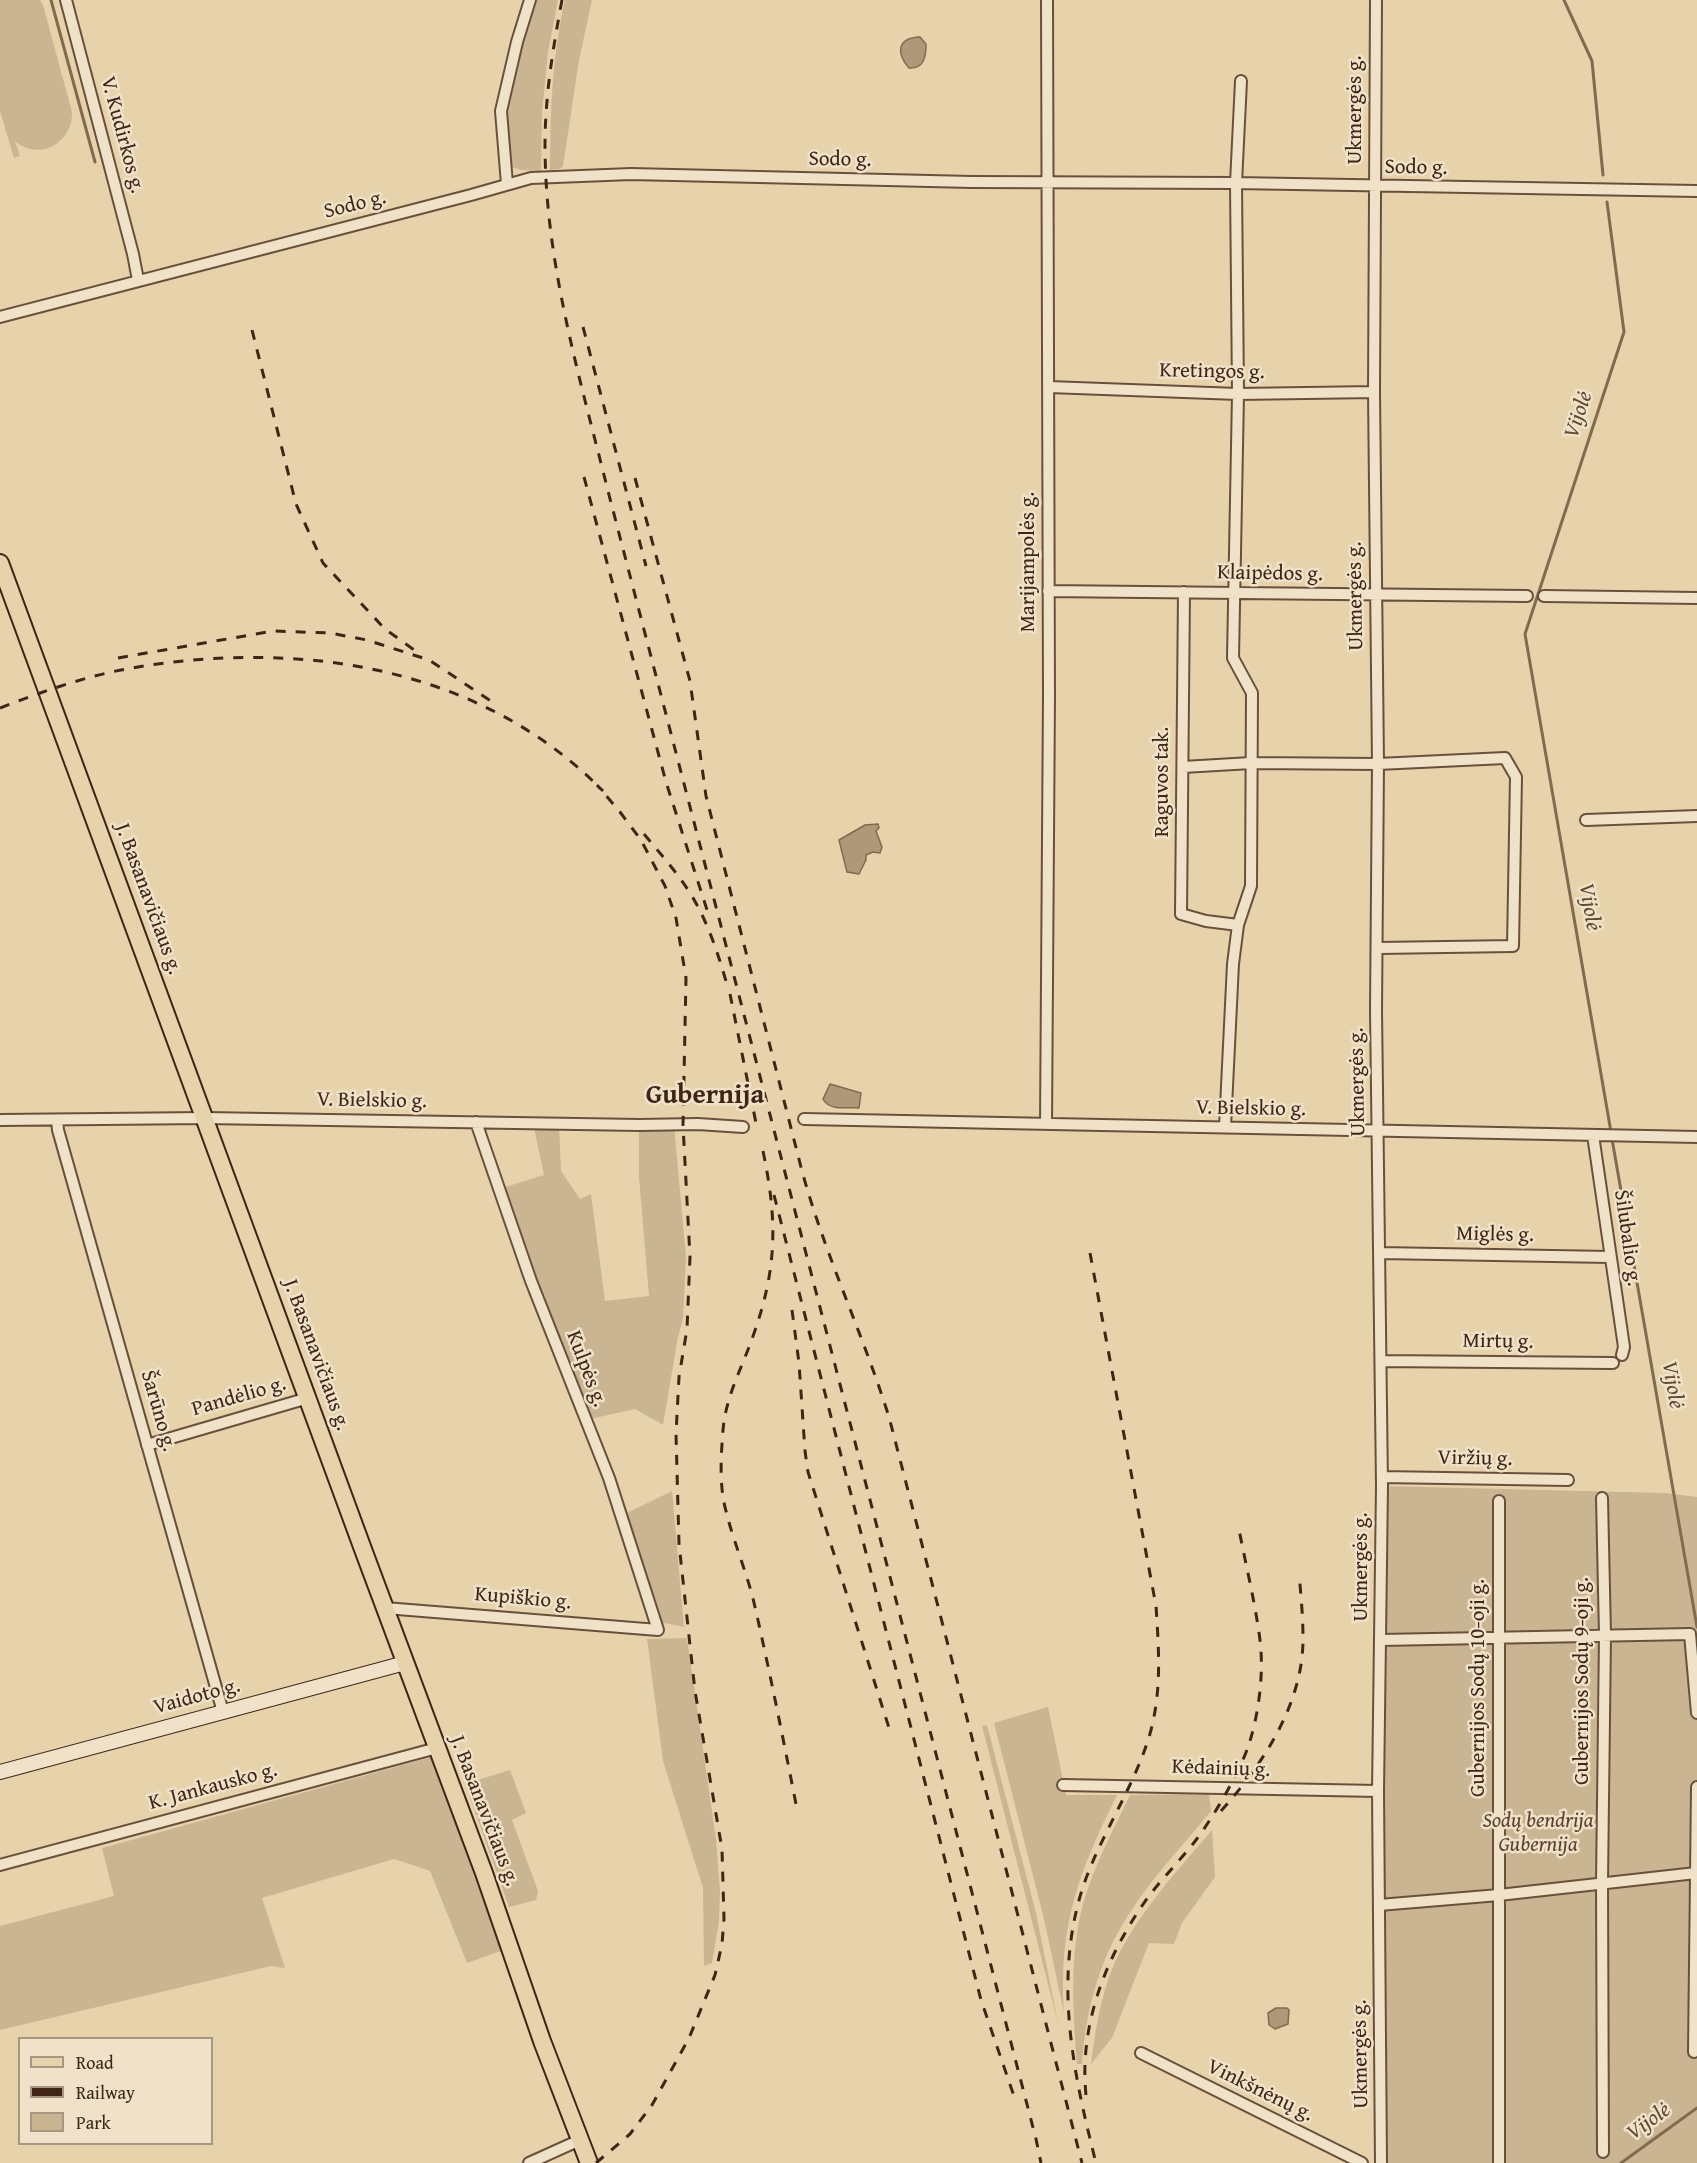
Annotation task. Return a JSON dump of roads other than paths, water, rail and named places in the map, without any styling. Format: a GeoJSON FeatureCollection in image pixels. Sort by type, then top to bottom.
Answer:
{"type":"FeatureCollection","features":[{"type":"Feature","properties":{"kind":"main road","name":"J. Basanavičiaus g."},"geometry":{"type":"LineString","coordinates":[[0,563],[508,1939],[542,2041],[589,2163]]}},
{"type":"Feature","properties":{"kind":"main road","name":"Vaidoto g."},"geometry":{"type":"LineString","coordinates":[[0,1772],[405,1662]]}},
{"type":"Feature","properties":{"kind":"street","name":"V. Kudirkos g."},"geometry":{"type":"LineString","coordinates":[[66,0],[131,244],[138,280]]}},
{"type":"Feature","properties":{"kind":"street"},"geometry":{"type":"LineString","coordinates":[[507,184],[501,111],[517,42],[530,0]]}},
{"type":"Feature","properties":{"kind":"street","name":"Marijampolės g."},"geometry":{"type":"LineString","coordinates":[[1046,1124],[1049,387],[1047,0]]}},
{"type":"Feature","properties":{"kind":"street","name":"Ukmergės g."},"geometry":{"type":"LineString","coordinates":[[1376,0],[1374,392],[1378,764],[1376,1010],[1382,1477],[1378,1791],[1381,2163]]}},
{"type":"Feature","properties":{"kind":"street"},"geometry":{"type":"LineString","coordinates":[[1225,1127],[1233,964],[1238,925],[1251,886],[1252,693],[1233,658],[1238,394],[1236,183],[1241,81]]}},
{"type":"Feature","properties":{"kind":"street","name":"Sodo g."},"geometry":{"type":"LineString","coordinates":[[0,317],[507,184],[546,176],[632,174],[1697,192]]}},
{"type":"Feature","properties":{"kind":"street","name":"Kretingos g."},"geometry":{"type":"LineString","coordinates":[[1049,387],[1238,394],[1374,392]]}},
{"type":"Feature","properties":{"kind":"street","name":"Klaipėdos g."},"geometry":{"type":"LineString","coordinates":[[1048,591],[1527,596]]}},
{"type":"Feature","properties":{"kind":"street","name":"Raguvos tak."},"geometry":{"type":"LineString","coordinates":[[1184,592],[1181,914],[1206,921],[1238,925]]}},
{"type":"Feature","properties":{"kind":"street"},"geometry":{"type":"LineString","coordinates":[[1544,596],[1697,598]]}},
{"type":"Feature","properties":{"kind":"street"},"geometry":{"type":"LineString","coordinates":[[1183,767],[1251,763],[1378,764],[1505,758],[1516,777],[1513,946],[1378,948]]}},
{"type":"Feature","properties":{"kind":"street"},"geometry":{"type":"LineString","coordinates":[[1587,820],[1697,816]]}},
{"type":"Feature","properties":{"kind":"street","name":"V. Bielskio g."},"geometry":{"type":"LineString","coordinates":[[0,1120],[206,1118],[742,1126]]}},
{"type":"Feature","properties":{"kind":"street","name":"V. Bielskio g."},"geometry":{"type":"LineString","coordinates":[[804,1119],[1697,1137]]}},
{"type":"Feature","properties":{"kind":"street","name":"Šarūno g."},"geometry":{"type":"LineString","coordinates":[[57,1120],[223,1712]]}},
{"type":"Feature","properties":{"kind":"street","name":"Kulpės g."},"geometry":{"type":"LineString","coordinates":[[476,1122],[531,1281],[609,1479],[658,1630]]}},
{"type":"Feature","properties":{"kind":"street","name":"Šilubalio g."},"geometry":{"type":"LineString","coordinates":[[1598,1135],[1610,1257],[1623,1351]]}},
{"type":"Feature","properties":{"kind":"street","name":"Miglės g."},"geometry":{"type":"LineString","coordinates":[[1380,1253],[1610,1257]]}},
{"type":"Feature","properties":{"kind":"street","name":"Mirtų g."},"geometry":{"type":"LineString","coordinates":[[1381,1361],[1614,1363]]}},
{"type":"Feature","properties":{"kind":"street","name":"Pandėlio g."},"geometry":{"type":"LineString","coordinates":[[147,1445],[308,1398]]}},
{"type":"Feature","properties":{"kind":"street","name":"Viržių g."},"geometry":{"type":"LineString","coordinates":[[1382,1477],[1568,1480]]}},
{"type":"Feature","properties":{"kind":"street","name":"Gubernijos Sodų 9-oji g."},"geometry":{"type":"LineString","coordinates":[[1602,1498],[1605,1635],[1602,1882],[1603,2152]]}},
{"type":"Feature","properties":{"kind":"street","name":"Gubernijos Sodų 10-oji g."},"geometry":{"type":"LineString","coordinates":[[1499,1501],[1499,2163]]}},
{"type":"Feature","properties":{"kind":"street","name":"Kupiškio g."},"geometry":{"type":"LineString","coordinates":[[385,1608],[658,1630]]}},
{"type":"Feature","properties":{"kind":"street"},"geometry":{"type":"LineString","coordinates":[[1381,1640],[1499,1636],[1690,1635],[1697,1713]]}},
{"type":"Feature","properties":{"kind":"street","name":"K. Jankausko g."},"geometry":{"type":"LineString","coordinates":[[0,1865],[437,1748]]}},
{"type":"Feature","properties":{"kind":"street","name":"Kėdainių g."},"geometry":{"type":"LineString","coordinates":[[1063,1785],[1378,1791]]}},
{"type":"Feature","properties":{"kind":"street"},"geometry":{"type":"LineString","coordinates":[[1694,2052],[1697,1787]]}},
{"type":"Feature","properties":{"kind":"street"},"geometry":{"type":"LineString","coordinates":[[1379,1905],[1499,1895],[1696,1873]]}},
{"type":"Feature","properties":{"kind":"street","name":"Vinkšnėnų g."},"geometry":{"type":"LineString","coordinates":[[1141,2053],[1362,2163]]}},
{"type":"Feature","properties":{"kind":"street"},"geometry":{"type":"LineString","coordinates":[[529,2163],[580,2140]]}},
{"type":"Feature","properties":{"kind":"waterway"},"geometry":{"type":"LineString","coordinates":[[51,0],[95,162]]}},
{"type":"Feature","properties":{"kind":"waterway","name":"Vijolė"},"geometry":{"type":"LineString","coordinates":[[1564,0],[1592,61],[1603,175]]}},
{"type":"Feature","properties":{"kind":"waterway","name":"Vijolė"},"geometry":{"type":"LineString","coordinates":[[1607,202],[1624,332],[1525,634],[1611,1132]]}},
{"type":"Feature","properties":{"kind":"waterway","name":"Vijolė"},"geometry":{"type":"LineString","coordinates":[[1612,1139],[1697,1627]]}},
{"type":"Feature","properties":{"kind":"waterway","name":"Vijolė"},"geometry":{"type":"LineString","coordinates":[[1621,2163],[1697,2108]]}},
{"type":"Feature","properties":{"kind":"railway"},"geometry":{"type":"LineString","coordinates":[[562,0],[550,72],[545,145],[551,233],[566,320],[608,491],[1041,2163]]}},
{"type":"Feature","properties":{"kind":"railway"},"geometry":{"type":"LineString","coordinates":[[583,327],[646,566]]}},
{"type":"Feature","properties":{"kind":"railway"},"geometry":{"type":"LineString","coordinates":[[252,330],[296,504],[323,563],[385,629],[417,652]]}},
{"type":"Feature","properties":{"kind":"railway"},"geometry":{"type":"LineString","coordinates":[[584,477],[666,782],[708,913]]}},
{"type":"Feature","properties":{"kind":"railway"},"geometry":{"type":"LineString","coordinates":[[635,478],[690,681],[706,796],[802,1171],[811,1202],[889,1417],[1082,2163]]}},
{"type":"Feature","properties":{"kind":"railway"},"geometry":{"type":"LineString","coordinates":[[118,658],[273,631],[330,633],[367,640],[429,660],[497,705]]}},
{"type":"Feature","properties":{"kind":"railway"},"geometry":{"type":"LineString","coordinates":[[0,708],[45,691],[121,670],[185,661],[250,657],[315,660],[378,671],[440,688],[498,714],[553,748],[603,791]]}},
{"type":"Feature","properties":{"kind":"railway"},"geometry":{"type":"LineString","coordinates":[[596,2163],[630,2134],[652,2105],[689,2038],[715,1975],[722,1944],[724,1919],[722,1849],[695,1691],[679,1544],[676,1434],[679,1377],[687,1329],[690,1257],[683,1125],[686,978],[676,918],[665,886],[641,840],[597,785]]}},
{"type":"Feature","properties":{"kind":"railway"},"geometry":{"type":"LineString","coordinates":[[644,834],[679,877],[697,905],[711,935],[728,988]]}},
{"type":"Feature","properties":{"kind":"railway"},"geometry":{"type":"LineString","coordinates":[[730,994],[756,1123]]}},
{"type":"Feature","properties":{"kind":"railway"},"geometry":{"type":"LineString","coordinates":[[763,1151],[773,1224],[770,1268],[760,1314],[727,1406],[723,1430],[721,1481],[729,1523],[755,1607],[796,1804]]}},
{"type":"Feature","properties":{"kind":"railway"},"geometry":{"type":"LineString","coordinates":[[774,1195],[981,2000],[1015,2099]]}},
{"type":"Feature","properties":{"kind":"railway"},"geometry":{"type":"LineString","coordinates":[[1090,1253],[1156,1606],[1159,1656],[1158,1689],[1149,1737],[1132,1780],[1083,1886],[1071,1940],[1068,1972],[1071,2037],[1081,2100],[1096,2163]]}},
{"type":"Feature","properties":{"kind":"railway"},"geometry":{"type":"LineString","coordinates":[[792,1310],[808,1472],[890,1731]]}},
{"type":"Feature","properties":{"kind":"railway"},"geometry":{"type":"LineString","coordinates":[[1086,2095],[1085,2069],[1091,2019],[1107,1970],[1130,1924],[1144,1903],[1196,1840],[1218,1806],[1233,1780],[1253,1732],[1260,1693],[1261,1653],[1238,1524]]}},
{"type":"Feature","properties":{"kind":"railway"},"geometry":{"type":"LineString","coordinates":[[1221,1811],[1252,1773],[1278,1732],[1296,1687],[1303,1639],[1299,1574]]}},
{"type":"Feature","properties":{"kind":"district","name":"Gubernija"},"geometry":{"type":"Point","coordinates":[705,1096]}},
{"type":"Feature","properties":{"kind":"park label","name":"Sodų bendrija Gubernija"},"geometry":{"type":"Point","coordinates":[1538,1834]}}]}
